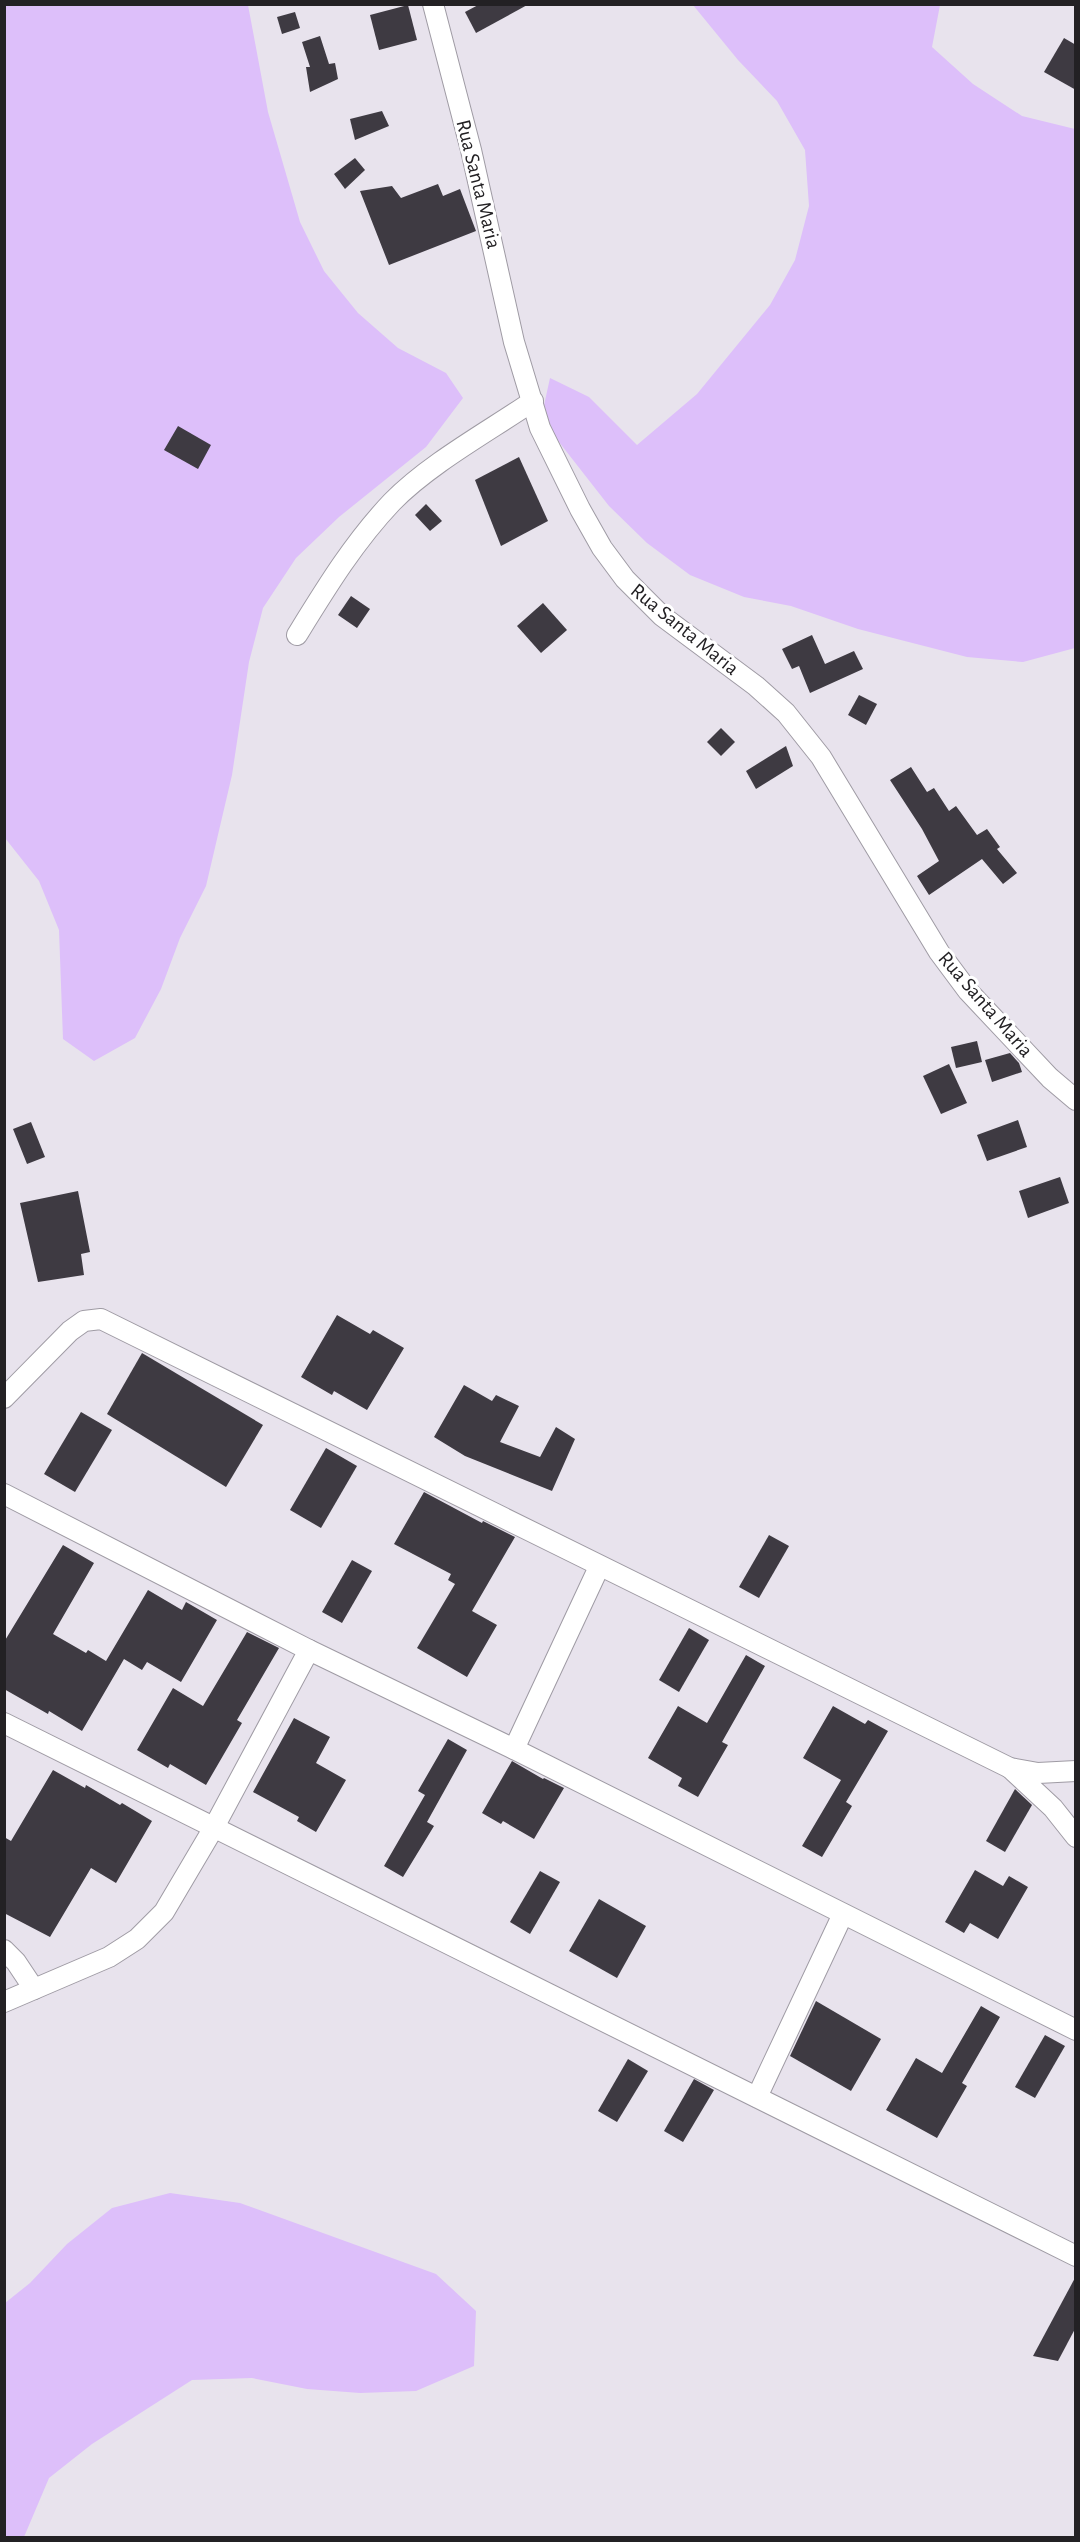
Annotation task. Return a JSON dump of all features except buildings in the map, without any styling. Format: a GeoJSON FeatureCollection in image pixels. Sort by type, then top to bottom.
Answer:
{"type":"FeatureCollection","features":[{"type":"Feature","properties":{"kind":"street","name":"Rua Santa Maria"},"geometry":{"type":"LineString","coordinates":[[433,4],[471,150],[514,342],[540,428],[564,479],[602,548],[625,579],[662,616],[756,686],[786,713],[821,757],[939,952],[968,991],[1050,1078],[1076,1100]]}},
{"type":"Feature","properties":{"kind":"street"},"geometry":{"type":"LineString","coordinates":[[297,636],[344,560],[394,500],[433,468],[533,401]]}},
{"type":"Feature","properties":{"kind":"street"},"geometry":{"type":"LineString","coordinates":[[4,1398],[77,1326],[84,1321],[101,1319],[599,1567],[1010,1768],[1038,1773],[1076,1770]]}},
{"type":"Feature","properties":{"kind":"street"},"geometry":{"type":"LineString","coordinates":[[4,1494],[309,1650],[514,1749],[843,1914],[1070,2022]]}},
{"type":"Feature","properties":{"kind":"street"},"geometry":{"type":"LineString","coordinates":[[514,1749],[599,1567]]}},
{"type":"Feature","properties":{"kind":"street"},"geometry":{"type":"LineString","coordinates":[[4,2002],[109,1957],[150,1928],[164,1912],[213,1828],[309,1650]]}},
{"type":"Feature","properties":{"kind":"street"},"geometry":{"type":"LineString","coordinates":[[4,1723],[1076,2256]]}},
{"type":"Feature","properties":{"kind":"street"},"geometry":{"type":"LineString","coordinates":[[1010,1768],[1053,1808],[1076,1837]]}},
{"type":"Feature","properties":{"kind":"street"},"geometry":{"type":"LineString","coordinates":[[757,2097],[843,1914]]}},
{"type":"Feature","properties":{"kind":"street"},"geometry":{"type":"LineString","coordinates":[[4,1950],[16,1962],[34,1989]]}},
{"type":"Feature","properties":{"kind":"shaded area"},"geometry":{"type":"Polygon","coordinates":[[[4,5],[248,5],[268,112],[300,222],[324,271],[358,313],[398,348],[446,373],[463,398],[426,447],[339,517],[296,558],[263,608],[249,662],[232,775],[206,886],[180,938],[161,989],[135,1038],[94,1061],[63,1039],[59,930],[39,881],[5,838],[4,5]]]}},
{"type":"Feature","properties":{"kind":"shaded area"},"geometry":{"type":"Polygon","coordinates":[[[693,5],[940,5],[932,47],[973,84],[1022,116],[1075,129],[1075,648],[1023,662],[967,657],[858,629],[791,606],[744,597],[690,575],[647,543],[609,506],[541,419],[550,378],[589,397],[637,445],[697,394],[770,305],[795,260],[809,206],[805,150],[777,101],[738,60],[693,5]]]}},
{"type":"Feature","properties":{"kind":"shaded area"},"geometry":{"type":"Polygon","coordinates":[[[170,2193],[240,2203],[436,2274],[476,2311],[474,2366],[416,2391],[360,2393],[307,2389],[252,2378],[192,2380],[92,2444],[49,2478],[24,2537],[5,2537],[5,2303],[30,2283],[67,2244],[112,2208],[170,2193]]]}}]}
